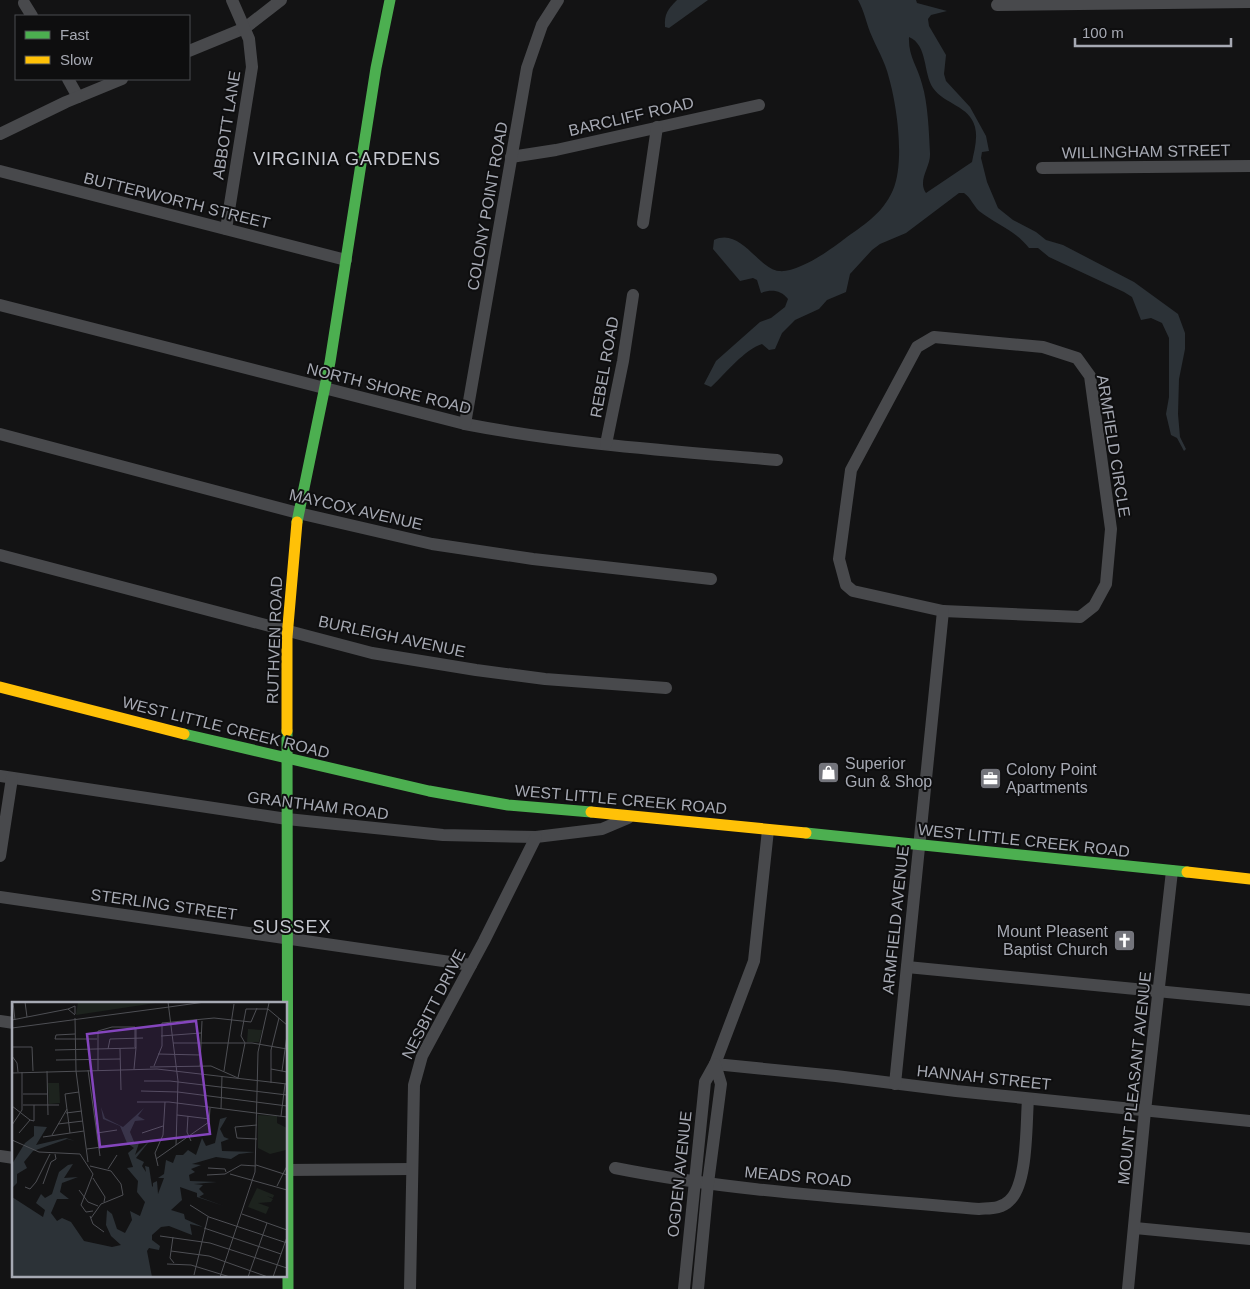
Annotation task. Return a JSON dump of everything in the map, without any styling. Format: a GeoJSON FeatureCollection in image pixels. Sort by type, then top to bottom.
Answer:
{"type":"FeatureCollection","features":[{"type":"Feature","properties":{"kind":"street","name":"ABBOTT LANE"},"geometry":{"type":"LineString","coordinates":[[226,228],[252,67],[252,53],[245,28],[232,0]]}},
{"type":"Feature","properties":{"kind":"street"},"geometry":{"type":"LineString","coordinates":[[190,51],[245,28],[281,0]]}},
{"type":"Feature","properties":{"kind":"street","name":"RUTHVEN ROAD"},"geometry":{"type":"LineString","coordinates":[[288,1002],[287,630],[298,513],[324,388],[376,68],[390,0]]}},
{"type":"Feature","properties":{"kind":"street","name":"COLONY POINT ROAD"},"geometry":{"type":"LineString","coordinates":[[465,424],[530,56],[542,25],[558,0]]}},
{"type":"Feature","properties":{"kind":"street"},"geometry":{"type":"LineString","coordinates":[[997,5],[1250,2]]}},
{"type":"Feature","properties":{"kind":"street"},"geometry":{"type":"LineString","coordinates":[[24,3],[31,15]]}},
{"type":"Feature","properties":{"kind":"street"},"geometry":{"type":"LineString","coordinates":[[69,80],[78,97]]}},
{"type":"Feature","properties":{"kind":"street"},"geometry":{"type":"LineString","coordinates":[[0,134],[7,129],[120,80]]}},
{"type":"Feature","properties":{"kind":"street","name":"BARCLIFF ROAD"},"geometry":{"type":"LineString","coordinates":[[511,157],[556,150],[759,105]]}},
{"type":"Feature","properties":{"kind":"street"},"geometry":{"type":"LineString","coordinates":[[643,223],[658,127]]}},
{"type":"Feature","properties":{"kind":"street","name":"WILLINGHAM STREET"},"geometry":{"type":"LineString","coordinates":[[1042,168],[1250,166]]}},
{"type":"Feature","properties":{"kind":"street","name":"BUTTERWORTH STREET"},"geometry":{"type":"LineString","coordinates":[[0,171],[346,260]]}},
{"type":"Feature","properties":{"kind":"street","name":"REBEL ROAD"},"geometry":{"type":"LineString","coordinates":[[606,444],[623,361],[633,295]]}},
{"type":"Feature","properties":{"kind":"street","name":"NORTH SHORE ROAD"},"geometry":{"type":"LineString","coordinates":[[0,305],[465,424],[514,434],[778,460]]}},
{"type":"Feature","properties":{"kind":"street","name":"ARMFIELD CIRCLE"},"geometry":{"type":"LineString","coordinates":[[934,337],[1043,347],[1077,358],[1090,376],[1104,472],[1111,529],[1106,584],[1094,606],[1080,617],[943,611],[853,591],[846,585],[839,559],[851,470],[917,347],[934,337]]}},
{"type":"Feature","properties":{"kind":"street","name":"MAYCOX AVENUE"},"geometry":{"type":"LineString","coordinates":[[0,434],[298,513],[432,544],[711,579]]}},
{"type":"Feature","properties":{"kind":"street","name":"BURLEIGH AVENUE"},"geometry":{"type":"LineString","coordinates":[[0,555],[372,653],[545,679],[666,688]]}},
{"type":"Feature","properties":{"kind":"street","name":"ARMFIELD AVENUE"},"geometry":{"type":"LineString","coordinates":[[895,1084],[943,611]]}},
{"type":"Feature","properties":{"kind":"street","name":"WEST LITTLE CREEK ROAD"},"geometry":{"type":"LineString","coordinates":[[0,687],[287,759],[429,791],[508,805],[1250,879]]}},
{"type":"Feature","properties":{"kind":"street"},"geometry":{"type":"LineString","coordinates":[[0,856],[6,777]]}},
{"type":"Feature","properties":{"kind":"street","name":"GRANTHAM ROAD"},"geometry":{"type":"LineString","coordinates":[[6,777],[287,819],[443,835],[536,837],[602,829],[632,816]]}},
{"type":"Feature","properties":{"kind":"street","name":"OGDEN AVENUE"},"geometry":{"type":"LineString","coordinates":[[684,1289],[693,1182],[705,1082],[714,1064],[754,961],[768,830]]}},
{"type":"Feature","properties":{"kind":"street","name":"NESBITT DRIVE"},"geometry":{"type":"LineString","coordinates":[[410,1289],[414,1085],[422,1056],[536,837]]}},
{"type":"Feature","properties":{"kind":"street","name":"MOUNT PLEASANT AVENUE"},"geometry":{"type":"LineString","coordinates":[[1128,1289],[1145,1110],[1172,871]]}},
{"type":"Feature","properties":{"kind":"street","name":"STERLING STREET"},"geometry":{"type":"LineString","coordinates":[[0,897],[471,965]]}},
{"type":"Feature","properties":{"kind":"street"},"geometry":{"type":"LineString","coordinates":[[907,966],[1250,1000]]}},
{"type":"Feature","properties":{"kind":"street","name":"OGDEN AVENUE"},"geometry":{"type":"LineString","coordinates":[[698,1289],[708,1183],[721,1084],[714,1064]]}},
{"type":"Feature","properties":{"kind":"street","name":"HANNAH STREET"},"geometry":{"type":"LineString","coordinates":[[714,1064],[1028,1099],[1250,1121]]}},
{"type":"Feature","properties":{"kind":"street","name":"MEADS ROAD"},"geometry":{"type":"LineString","coordinates":[[615,1168],[693,1182],[979,1209],[998,1208],[1008,1202],[1016,1193],[1021,1177],[1028,1099]]}},
{"type":"Feature","properties":{"kind":"street"},"geometry":{"type":"LineString","coordinates":[[288,1170],[412,1169]]}},
{"type":"Feature","properties":{"kind":"street"},"geometry":{"type":"LineString","coordinates":[[1135,1228],[1250,1239]]}},
{"type":"Feature","properties":{"kind":"street","name":"RUTHVEN ROAD"},"geometry":{"type":"LineString","coordinates":[[288,1276],[288,1289]]}},
{"type":"Feature","properties":{"kind":"shaded area"},"geometry":{"type":"Polygon","coordinates":[[[677,0],[708,0],[669,28],[665,27],[667,12],[677,0]]]}},
{"type":"Feature","properties":{"kind":"shaded area"},"geometry":{"type":"Polygon","coordinates":[[[858,0],[916,0],[917,3],[947,11],[931,15],[928,19],[929,26],[946,55],[944,74],[946,81],[970,107],[986,136],[989,151],[982,152],[981,158],[987,182],[998,208],[1013,220],[1036,232],[1046,240],[1063,245],[1134,282],[1178,314],[1185,333],[1185,349],[1179,379],[1178,414],[1180,437],[1186,449],[1184,451],[1177,438],[1171,435],[1166,414],[1169,397],[1169,338],[1162,323],[1151,318],[1141,320],[1132,297],[1124,292],[1049,257],[1038,248],[1029,248],[1012,232],[979,211],[964,193],[959,193],[906,233],[880,244],[872,250],[850,274],[846,292],[827,300],[819,309],[795,320],[782,333],[775,349],[769,350],[762,344],[742,356],[711,387],[704,384],[716,361],[760,322],[771,318],[785,307],[788,299],[776,291],[761,293],[757,280],[753,278],[740,281],[713,249],[714,240],[733,239],[771,269],[786,271],[795,269],[837,245],[865,224],[878,213],[889,199],[893,190],[899,165],[899,134],[895,103],[885,66],[858,0]],[[909,37],[912,56],[924,92],[929,127],[930,158],[923,183],[926,193],[972,162],[976,131],[968,114],[933,88],[922,53],[915,41],[909,37]]]}},
{"type":"Feature","properties":{"kind":"traffic: fast"},"geometry":{"type":"LineString","coordinates":[[297,522],[330,362],[376,68],[390,0]]}},
{"type":"Feature","properties":{"kind":"traffic: fast"},"geometry":{"type":"LineString","coordinates":[[287,731],[287,1002]]}},
{"type":"Feature","properties":{"kind":"traffic: fast"},"geometry":{"type":"LineString","coordinates":[[184,734],[429,791],[508,805],[591,812]]}},
{"type":"Feature","properties":{"kind":"traffic: fast"},"geometry":{"type":"LineString","coordinates":[[806,833],[1187,872]]}},
{"type":"Feature","properties":{"kind":"traffic: fast"},"geometry":{"type":"LineString","coordinates":[[288,1276],[288,1289]]}},
{"type":"Feature","properties":{"kind":"traffic: slow"},"geometry":{"type":"LineString","coordinates":[[287,731],[287,637],[297,522]]}},
{"type":"Feature","properties":{"kind":"traffic: slow"},"geometry":{"type":"LineString","coordinates":[[0,687],[184,734]]}},
{"type":"Feature","properties":{"kind":"traffic: slow"},"geometry":{"type":"LineString","coordinates":[[591,812],[806,833]]}},
{"type":"Feature","properties":{"kind":"traffic: slow"},"geometry":{"type":"LineString","coordinates":[[1187,872],[1250,879]]}},
{"type":"Feature","properties":{"kind":"place","name":"Superior Gun & Shop"},"geometry":{"type":"Point","coordinates":[829,772]}},
{"type":"Feature","properties":{"kind":"place","name":"Colony Point Apartments"},"geometry":{"type":"Point","coordinates":[990,778]}},
{"type":"Feature","properties":{"kind":"place","name":"Mount Pleasent Baptist Church"},"geometry":{"type":"Point","coordinates":[1124,940]}},
{"type":"Feature","properties":{"kind":"district","name":"VIRGINIA GARDENS"},"geometry":{"type":"Point","coordinates":[347,159]}},
{"type":"Feature","properties":{"kind":"district","name":"SUSSEX"},"geometry":{"type":"Point","coordinates":[292,927]}}]}
